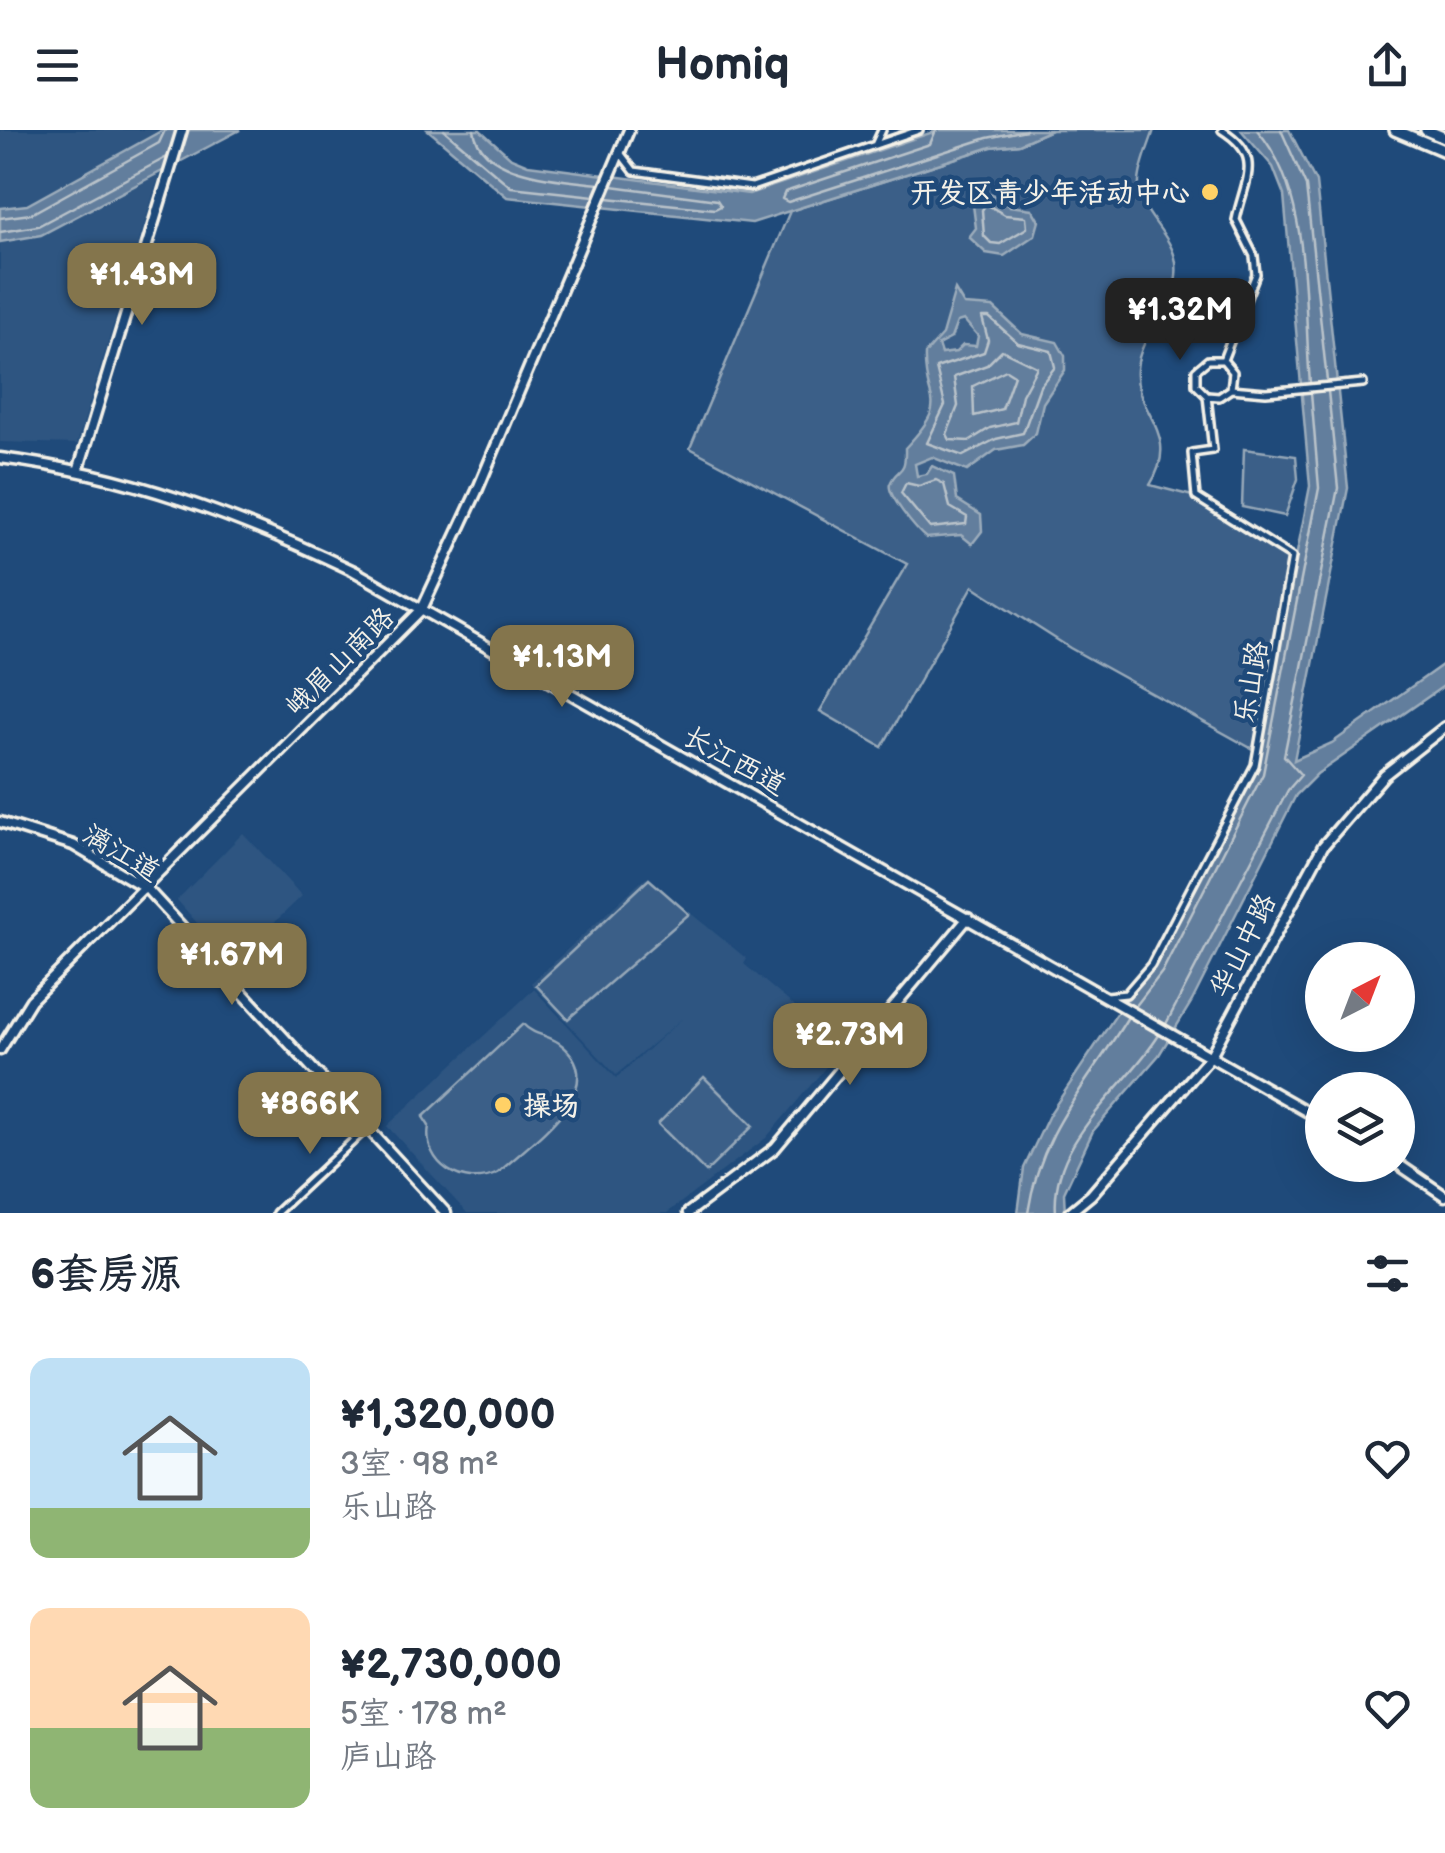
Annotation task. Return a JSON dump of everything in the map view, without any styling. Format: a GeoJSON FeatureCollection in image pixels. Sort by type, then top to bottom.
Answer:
{"type":"FeatureCollection","features":[{"type":"Feature","properties":{"kind":"main road"},"geometry":{"type":"LineString","coordinates":[[1394,130],[1445,150]]}},
{"type":"Feature","properties":{"kind":"main road"},"geometry":{"type":"LineString","coordinates":[[1426,130],[1445,138]]}},
{"type":"Feature","properties":{"kind":"street"},"geometry":{"type":"LineString","coordinates":[[80,468],[182,130]]}},
{"type":"Feature","properties":{"kind":"street","name":"峨眉山南路"},"geometry":{"type":"LineString","coordinates":[[0,1050],[31,1000],[422,609],[630,130]]}},
{"type":"Feature","properties":{"kind":"street"},"geometry":{"type":"LineString","coordinates":[[875,145],[882,130]]}},
{"type":"Feature","properties":{"kind":"street"},"geometry":{"type":"LineString","coordinates":[[619,159],[634,171],[752,187],[919,130]]}},
{"type":"Feature","properties":{"kind":"street","name":"乐山路"},"geometry":{"type":"LineString","coordinates":[[1107,996],[1126,994],[1151,965],[1255,765],[1292,557],[1196,497],[1192,453],[1213,450],[1207,396],[1196,386],[1196,370],[1208,360],[1223,360],[1256,274],[1254,256],[1236,220],[1251,170],[1242,144],[1222,130]]}},
{"type":"Feature","properties":{"kind":"street"},"geometry":{"type":"LineString","coordinates":[[1223,360],[1233,372],[1231,389]]}},
{"type":"Feature","properties":{"kind":"street"},"geometry":{"type":"LineString","coordinates":[[1207,396],[1219,398],[1231,389],[1266,392],[1363,383]]}},
{"type":"Feature","properties":{"kind":"street","name":"长江西道"},"geometry":{"type":"LineString","coordinates":[[0,458],[80,468],[264,528],[422,609],[1305,1111]]}},
{"type":"Feature","properties":{"kind":"street","name":"华山中路"},"geometry":{"type":"LineString","coordinates":[[1069,1213],[1091,1195],[1210,1058],[1323,846],[1384,775],[1445,727]]}},
{"type":"Feature","properties":{"kind":"street","name":"漓江道"},"geometry":{"type":"LineString","coordinates":[[0,822],[72,845],[146,888],[446,1213]]}},
{"type":"Feature","properties":{"kind":"street"},"geometry":{"type":"LineString","coordinates":[[688,1213],[775,1148],[968,918]]}},
{"type":"Feature","properties":{"kind":"street"},"geometry":{"type":"LineString","coordinates":[[276,1213],[368,1127]]}},
{"type":"Feature","properties":{"kind":"street"},"geometry":{"type":"LineString","coordinates":[[1415,1176],[1445,1196]]}},
{"type":"Feature","properties":{"kind":"shaded area"},"geometry":{"type":"Polygon","coordinates":[[[0,130],[173,130],[77,444],[0,442],[0,130]]]}},
{"type":"Feature","properties":{"kind":"shaded area"},"geometry":{"type":"Polygon","coordinates":[[[1051,130],[1154,130],[1141,169],[1140,193],[1173,252],[1176,278],[1167,305],[1145,342],[1137,369],[1142,398],[1159,436],[1161,451],[1159,467],[1150,485],[1196,497],[1292,557],[1258,752],[1070,648],[973,586],[882,747],[820,711],[907,564],[690,448],[790,211],[991,147],[1019,144],[1051,130]]]}},
{"type":"Feature","properties":{"kind":"shaded area"},"geometry":{"type":"Polygon","coordinates":[[[1244,449],[1296,456],[1298,479],[1285,516],[1242,507],[1244,449]]]}},
{"type":"Feature","properties":{"kind":"shaded area"},"geometry":{"type":"Polygon","coordinates":[[[243,833],[302,896],[232,963],[177,900],[243,833]]]}},
{"type":"Feature","properties":{"kind":"shaded area"},"geometry":{"type":"Polygon","coordinates":[[[646,877],[747,959],[744,964],[843,1047],[766,1138],[667,1213],[467,1213],[387,1126],[534,989],[616,1078],[684,1017],[616,1075],[531,983],[646,877]]]}},
{"type":"Feature","properties":{"kind":"shaded area","name":"操场"},"geometry":{"type":"Polygon","coordinates":[[[649,879],[689,914],[568,1019],[536,985],[649,879]]]}},
{"type":"Feature","properties":{"kind":"shaded area","name":"操场"},"geometry":{"type":"Polygon","coordinates":[[[523,1024],[558,1042],[576,1063],[578,1080],[572,1098],[560,1116],[498,1173],[459,1176],[432,1152],[429,1126],[423,1117],[523,1024]]]}},
{"type":"Feature","properties":{"kind":"shaded area"},"geometry":{"type":"Polygon","coordinates":[[[704,1077],[753,1126],[706,1172],[658,1124],[704,1077]]]}},
{"type":"Feature","properties":{"kind":"water"},"geometry":{"type":"Polygon","coordinates":[[[163,130],[240,130],[41,235],[0,242],[0,208],[27,205],[163,130]]]}},
{"type":"Feature","properties":{"kind":"water"},"geometry":{"type":"Polygon","coordinates":[[[428,130],[480,130],[511,158],[528,165],[749,194],[939,130],[1051,130],[1019,144],[991,147],[752,223],[507,197],[428,130]]]}},
{"type":"Feature","properties":{"kind":"water"},"geometry":{"type":"Polygon","coordinates":[[[1241,130],[1289,130],[1316,182],[1348,488],[1294,760],[1332,743],[1445,663],[1445,685],[1317,774],[1296,795],[1192,1001],[1159,1055],[1093,1131],[1064,1193],[1065,1213],[1018,1213],[1024,1168],[1049,1115],[1140,979],[1154,968],[1254,772],[1310,486],[1284,195],[1273,167],[1241,130]]]}},
{"type":"Feature","properties":{"kind":"water"},"geometry":{"type":"Polygon","coordinates":[[[981,193],[992,194],[1009,206],[1032,209],[1039,221],[1035,235],[1004,256],[986,253],[969,237],[976,228],[973,205],[981,193]]]}},
{"type":"Feature","properties":{"kind":"water"},"geometry":{"type":"Polygon","coordinates":[[[955,290],[964,305],[993,307],[1022,334],[1057,342],[1065,356],[1065,370],[1043,403],[1036,433],[1023,445],[996,450],[967,471],[932,457],[915,464],[917,476],[927,474],[932,466],[954,476],[957,500],[981,515],[982,531],[972,544],[961,535],[926,538],[903,512],[890,489],[904,463],[905,448],[932,410],[925,354],[942,335],[955,290]],[[964,320],[957,322],[951,338],[938,345],[941,354],[956,352],[963,345],[976,346],[978,336],[964,320]]]}},
{"type":"Feature","properties":{"kind":"place","name":"开发区青少年活动中心"},"geometry":{"type":"Point","coordinates":[1210,192]}},
{"type":"Feature","properties":{"kind":"place","name":"操场"},"geometry":{"type":"Point","coordinates":[503,1105]}}]}
